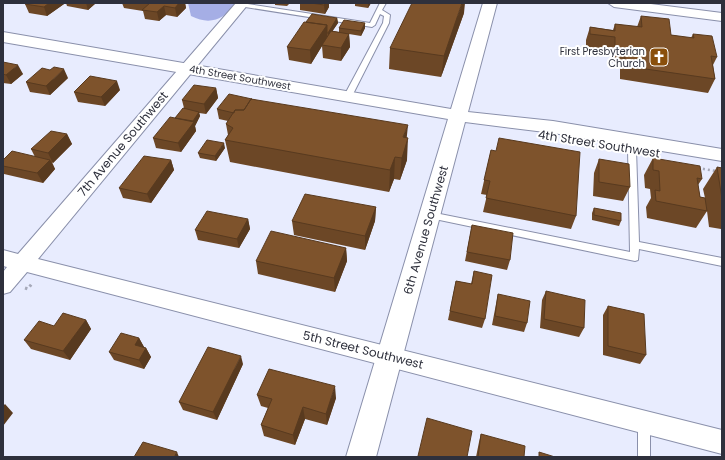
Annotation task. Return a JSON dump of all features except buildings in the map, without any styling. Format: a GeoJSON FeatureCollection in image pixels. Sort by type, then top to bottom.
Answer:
{"type":"FeatureCollection","features":[{"type":"Feature","properties":{"kind":"street","name":"6th Avenue Southwest"},"geometry":{"type":"LineString","coordinates":[[361,457],[430,215],[468,117],[490,3]]}},
{"type":"Feature","properties":{"kind":"street"},"geometry":{"type":"LineString","coordinates":[[614,3],[654,6],[722,17]]}},
{"type":"Feature","properties":{"kind":"street","name":"7th Avenue Southwest"},"geometry":{"type":"LineString","coordinates":[[3,286],[13,261],[187,68],[242,4]]}},
{"type":"Feature","properties":{"kind":"street","name":"4th Street Southwest"},"geometry":{"type":"LineString","coordinates":[[3,36],[468,117],[553,127],[722,155]]}},
{"type":"Feature","properties":{"kind":"street","name":"4th Street Southwest"},"geometry":{"type":"LineString","coordinates":[[468,117],[555,138],[722,164]]}},
{"type":"Feature","properties":{"kind":"street","name":"5th Street Southwest"},"geometry":{"type":"LineString","coordinates":[[13,261],[722,442]]}},
{"type":"Feature","properties":{"kind":"lane"},"geometry":{"type":"LineString","coordinates":[[242,4],[372,25],[383,3]]}},
{"type":"Feature","properties":{"kind":"lane"},"geometry":{"type":"LineString","coordinates":[[348,96],[386,24],[387,15],[379,11]]}},
{"type":"Feature","properties":{"kind":"lane"},"geometry":{"type":"LineString","coordinates":[[430,215],[636,257],[632,149]]}},
{"type":"Feature","properties":{"kind":"lane"},"geometry":{"type":"LineString","coordinates":[[635,244],[722,262]]}},
{"type":"Feature","properties":{"kind":"lane"},"geometry":{"type":"LineString","coordinates":[[644,422],[644,457]]}},
{"type":"Feature","properties":{"kind":"shaded area"},"geometry":{"type":"Polygon","coordinates":[[[188,3],[238,3],[222,17],[205,20],[191,16],[188,3]]]}},
{"type":"Feature","properties":{"kind":"place","name":"First Presbyterian Church"},"geometry":{"type":"Point","coordinates":[659,57]}}]}
